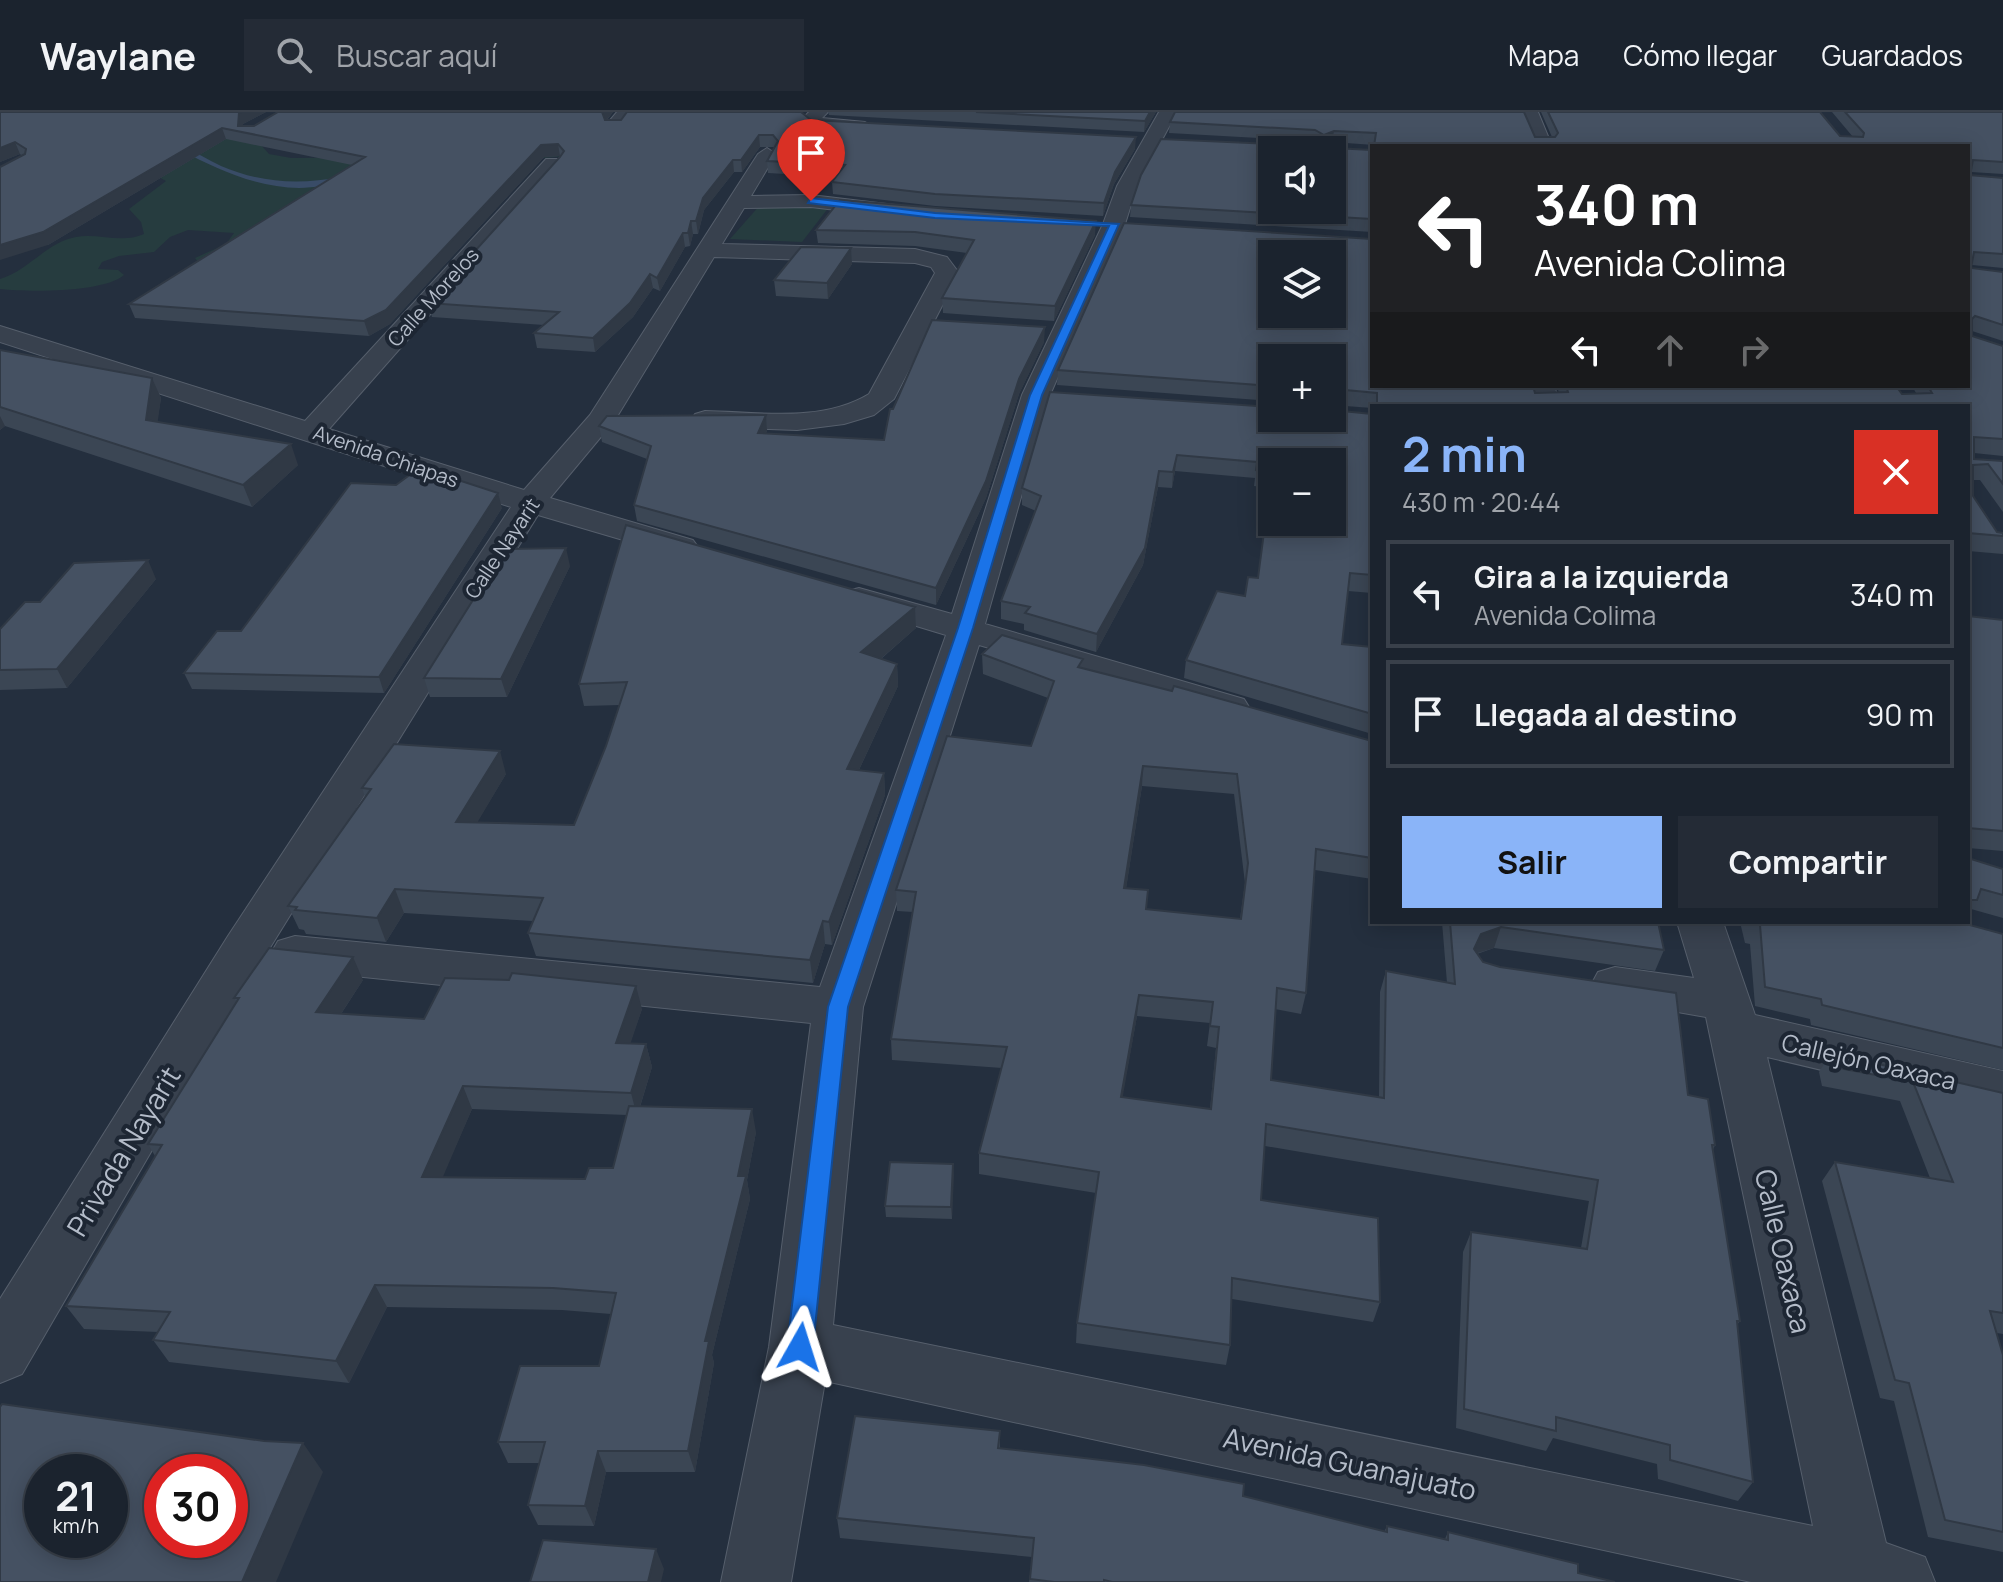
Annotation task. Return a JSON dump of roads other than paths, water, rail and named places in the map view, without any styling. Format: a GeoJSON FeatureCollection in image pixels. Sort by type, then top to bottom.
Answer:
{"type":"FeatureCollection","features":[{"type":"Feature","properties":{"kind":"street"},"geometry":{"type":"LineString","coordinates":[[756,1582],[800,1347],[838,1007],[966,628],[1052,396],[1050,331],[1168,112]]}},
{"type":"Feature","properties":{"kind":"street"},"geometry":{"type":"LineString","coordinates":[[1529,112],[1542,144]]}},
{"type":"Feature","properties":{"kind":"street"},"geometry":{"type":"LineString","coordinates":[[815,118],[882,128]]}},
{"type":"Feature","properties":{"kind":"street","name":"Calle Nayarit"},"geometry":{"type":"LineString","coordinates":[[245,948],[529,504],[616,420],[706,250],[767,154]]}},
{"type":"Feature","properties":{"kind":"street","name":"Calle Morelos"},"geometry":{"type":"LineString","coordinates":[[312,431],[553,163]]}},
{"type":"Feature","properties":{"kind":"street"},"geometry":{"type":"LineString","coordinates":[[738,202],[811,201],[919,213]]}},
{"type":"Feature","properties":{"kind":"street"},"geometry":{"type":"LineString","coordinates":[[677,420],[814,419],[862,411],[880,399],[947,273],[945,267],[928,258],[706,250]]}},
{"type":"Feature","properties":{"kind":"street"},"geometry":{"type":"LineString","coordinates":[[920,323],[949,325]]}},
{"type":"Feature","properties":{"kind":"street","name":"Avenida Chiapas"},"geometry":{"type":"LineString","coordinates":[[17,347],[312,431],[529,504],[710,556]]}},
{"type":"Feature","properties":{"kind":"street"},"geometry":{"type":"LineString","coordinates":[[830,590],[1267,718]]}},
{"type":"Feature","properties":{"kind":"street","name":"Calle Oaxaca"},"geometry":{"type":"LineString","coordinates":[[1701,924],[1729,1016],[1872,1578]]}},
{"type":"Feature","properties":{"kind":"street"},"geometry":{"type":"LineString","coordinates":[[245,948],[838,1007]]}},
{"type":"Feature","properties":{"kind":"street","name":"Privada Nayarit"},"geometry":{"type":"LineString","coordinates":[[0,1354],[245,948]]}},
{"type":"Feature","properties":{"kind":"street","name":"Callejón Oaxaca"},"geometry":{"type":"LineString","coordinates":[[1571,979],[1729,1016],[2003,1092]]}},
{"type":"Feature","properties":{"kind":"street","name":"Avenida Guanajuato"},"geometry":{"type":"LineString","coordinates":[[800,1347],[1872,1578]]}},
{"type":"Feature","properties":{"kind":"waterway"},"geometry":{"type":"LineString","coordinates":[[183,149],[221,168],[278,184],[298,185],[341,179]]}}]}
